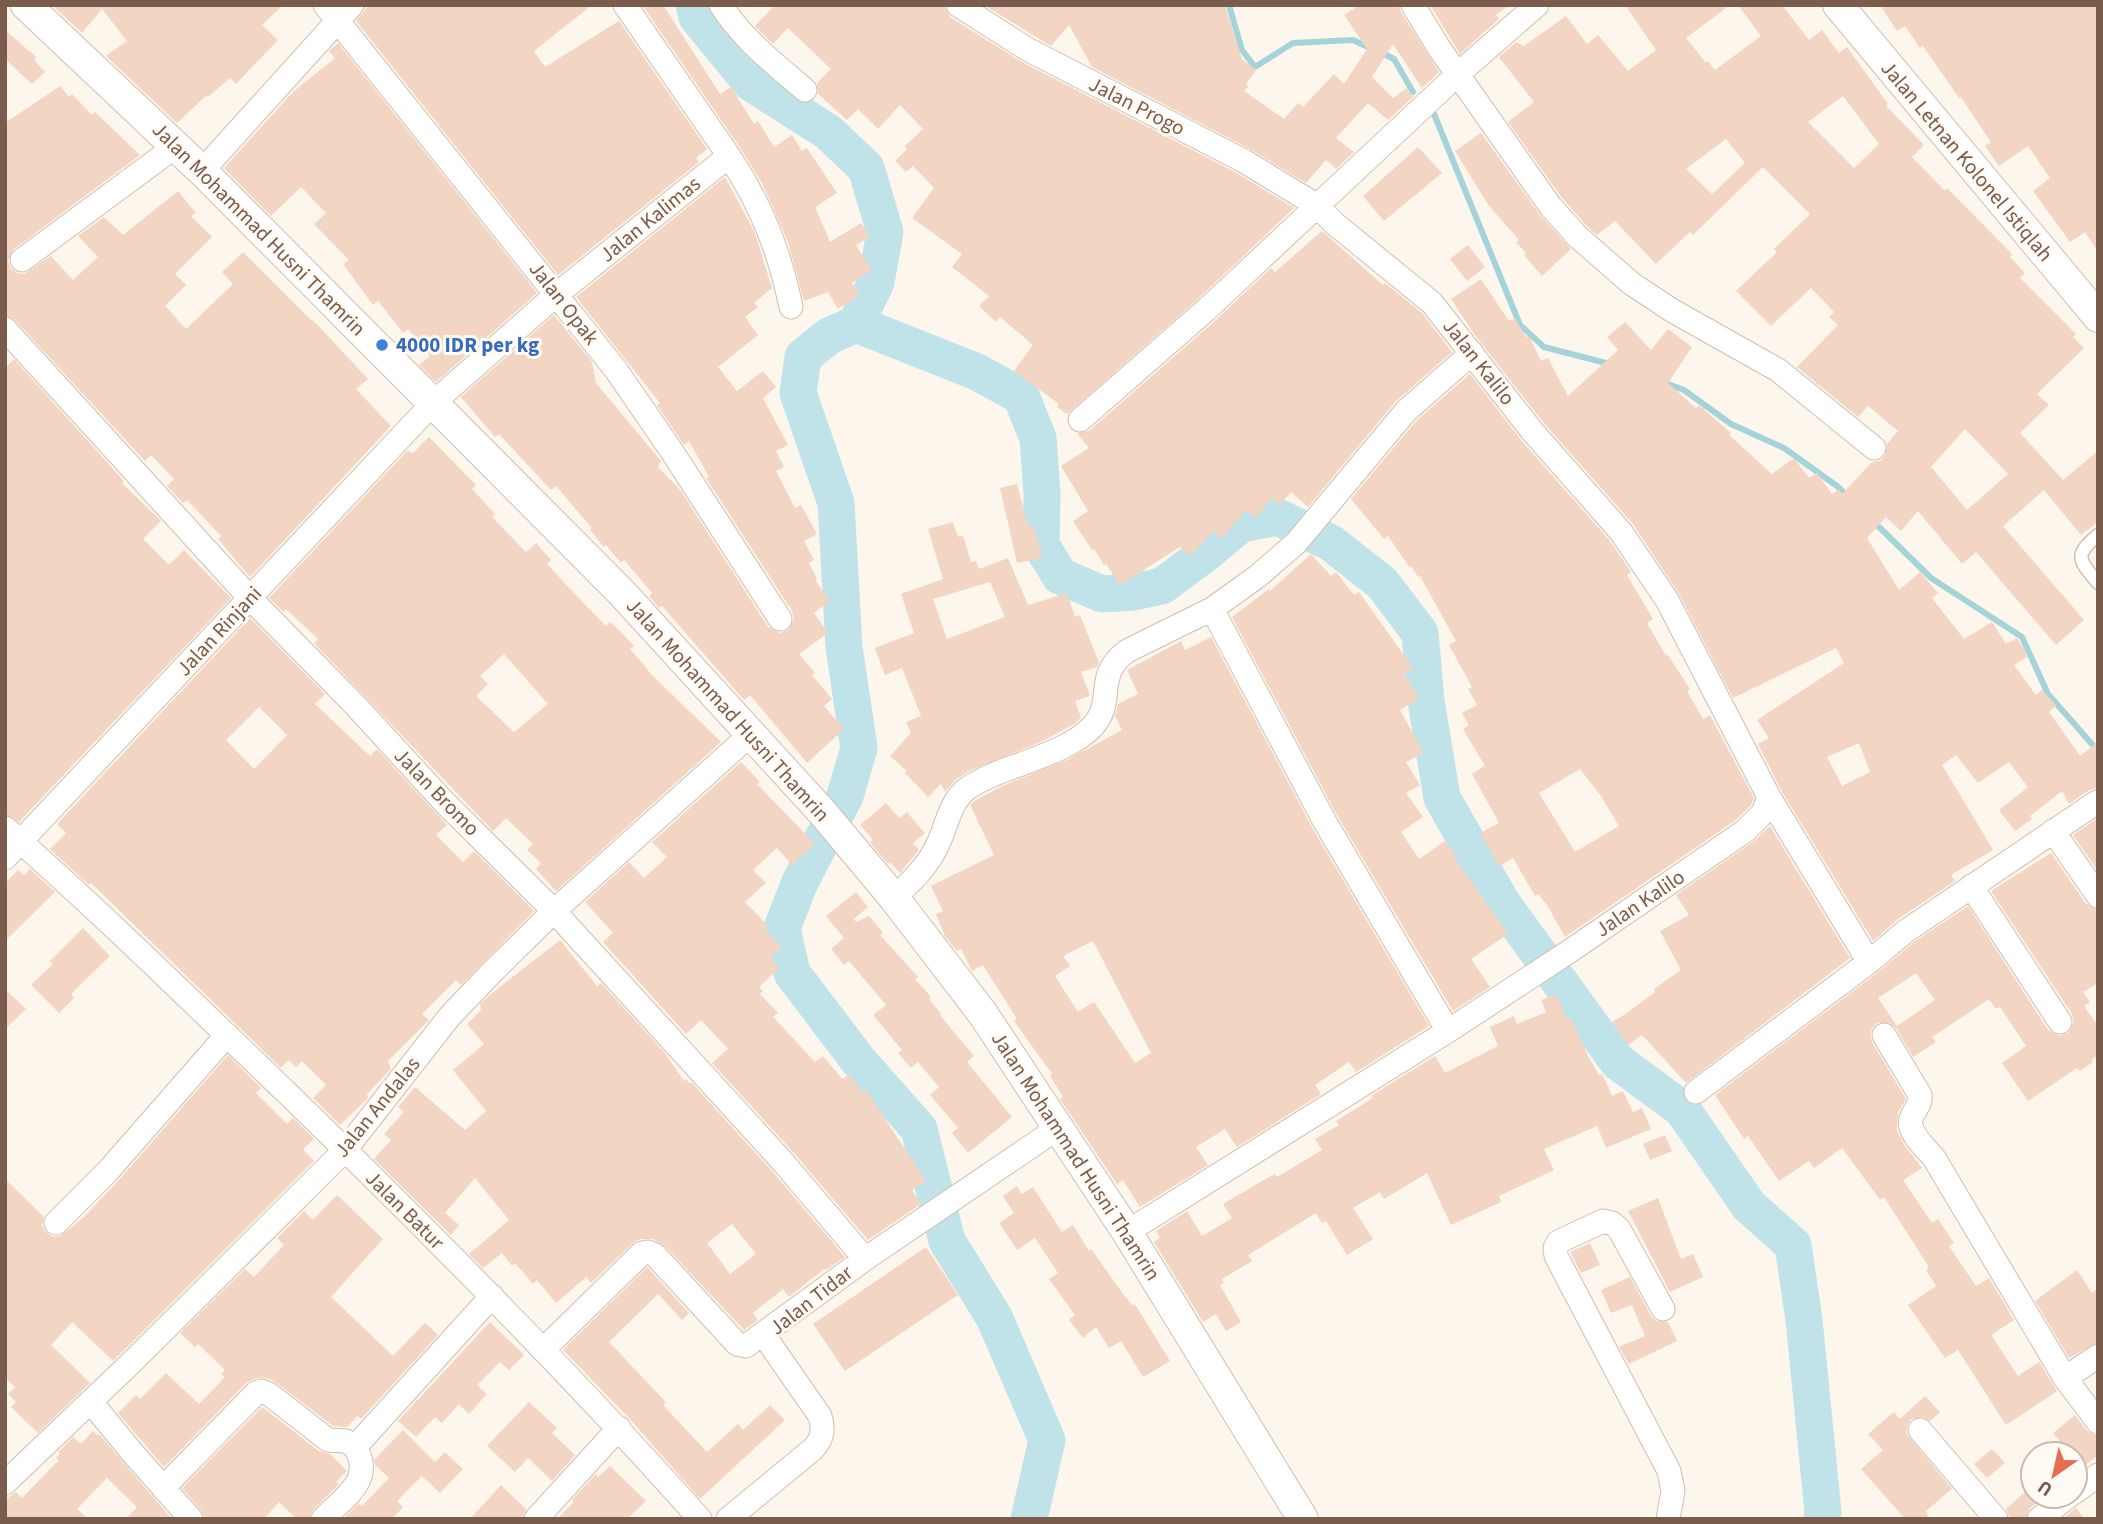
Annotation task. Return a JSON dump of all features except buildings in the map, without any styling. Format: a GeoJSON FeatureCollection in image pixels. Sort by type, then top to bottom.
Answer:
{"type":"FeatureCollection","features":[{"type":"Feature","properties":{"kind":"street","name":"Jalan Mohammad Husni Thamrin"},"geometry":{"type":"LineString","coordinates":[[26,5],[202,171],[621,592],[823,813],[894,898],[983,1014],[1127,1232],[1303,1519]]}},
{"type":"Feature","properties":{"kind":"street"},"geometry":{"type":"LineString","coordinates":[[625,5],[729,156],[764,216],[781,261],[791,307]]}},
{"type":"Feature","properties":{"kind":"street"},"geometry":{"type":"LineString","coordinates":[[721,5],[754,45],[805,90]]}},
{"type":"Feature","properties":{"kind":"street","name":"Jalan Progo"},"geometry":{"type":"LineString","coordinates":[[958,5],[1027,49],[1244,161],[1316,205]]}},
{"type":"Feature","properties":{"kind":"street"},"geometry":{"type":"LineString","coordinates":[[1413,5],[1439,48],[1551,207],[1604,261],[1632,284],[1673,311],[1778,370],[1874,448]]}},
{"type":"Feature","properties":{"kind":"street"},"geometry":{"type":"LineString","coordinates":[[1080,421],[1207,309],[1458,74],[1537,5]]}},
{"type":"Feature","properties":{"kind":"street","name":"Jalan Letnan Kolonel Istiqlah"},"geometry":{"type":"LineString","coordinates":[[1838,5],[2098,317]]}},
{"type":"Feature","properties":{"kind":"street"},"geometry":{"type":"LineString","coordinates":[[202,171],[338,10]]}},
{"type":"Feature","properties":{"kind":"street","name":"Jalan Opak"},"geometry":{"type":"LineString","coordinates":[[338,10],[616,370],[780,619]]}},
{"type":"Feature","properties":{"kind":"street"},"geometry":{"type":"LineString","coordinates":[[22,260],[176,146]]}},
{"type":"Feature","properties":{"kind":"street","name":"Jalan Kalimas"},"geometry":{"type":"LineString","coordinates":[[433,403],[557,294],[729,156]]}},
{"type":"Feature","properties":{"kind":"street","name":"Jalan Kalilo"},"geometry":{"type":"LineString","coordinates":[[1316,205],[1335,224],[1432,303],[1532,431],[1621,532],[1667,600],[1769,797],[1869,962]]}},
{"type":"Feature","properties":{"kind":"street","name":"Jalan Bromo"},"geometry":{"type":"LineString","coordinates":[[5,329],[250,598],[356,706],[445,803],[554,911],[782,1162],[865,1259]]}},
{"type":"Feature","properties":{"kind":"street"},"geometry":{"type":"LineString","coordinates":[[894,898],[925,867],[938,845],[953,807],[964,791],[989,777],[1067,744],[1092,728],[1101,712],[1108,673],[1117,658],[1212,609],[1244,588],[1296,543],[1406,411],[1472,352]]}},
{"type":"Feature","properties":{"kind":"street","name":"Jalan Rinjani"},"geometry":{"type":"LineString","coordinates":[[10,842],[250,598],[433,403]]}},
{"type":"Feature","properties":{"kind":"street"},"geometry":{"type":"LineString","coordinates":[[1212,609],[1325,822],[1448,1031]]}},
{"type":"Feature","properties":{"kind":"street","name":"Jalan Andalas"},"geometry":{"type":"LineString","coordinates":[[5,1483],[91,1402],[345,1150],[450,1016],[554,911],[751,734]]}},
{"type":"Feature","properties":{"kind":"street","name":"Jalan Kalilo"},"geometry":{"type":"LineString","coordinates":[[1127,1232],[1448,1031],[1570,951],[1745,831],[1763,813],[1769,797]]}},
{"type":"Feature","properties":{"kind":"street"},"geometry":{"type":"LineString","coordinates":[[1696,1093],[1906,931],[2097,802]]}},
{"type":"Feature","properties":{"kind":"street"},"geometry":{"type":"LineString","coordinates":[[2053,831],[2098,896]]}},
{"type":"Feature","properties":{"kind":"street","name":"Jalan Batur"},"geometry":{"type":"LineString","coordinates":[[10,842],[227,1035],[345,1150],[544,1349],[700,1519]]}},
{"type":"Feature","properties":{"kind":"street"},"geometry":{"type":"LineString","coordinates":[[1971,886],[2060,1021]]}},
{"type":"Feature","properties":{"kind":"street"},"geometry":{"type":"LineString","coordinates":[[55,1223],[107,1172],[227,1035]]}},
{"type":"Feature","properties":{"kind":"street"},"geometry":{"type":"LineString","coordinates":[[1884,1035],[1920,1095],[1920,1101],[1910,1119],[1912,1130],[1934,1158],[1967,1210],[2065,1378],[2098,1422]]}},
{"type":"Feature","properties":{"kind":"street","name":"Jalan Tidar"},"geometry":{"type":"LineString","coordinates":[[728,1519],[813,1449],[823,1432],[820,1416],[763,1334],[911,1226],[1058,1128]]}},
{"type":"Feature","properties":{"kind":"street"},"geometry":{"type":"LineString","coordinates":[[1662,1309],[1619,1229],[1612,1223],[1602,1222],[1558,1242],[1555,1253],[1561,1266],[1669,1471],[1673,1491],[1668,1519]]}},
{"type":"Feature","properties":{"kind":"street"},"geometry":{"type":"LineString","coordinates":[[544,1349],[645,1252],[655,1255],[737,1344],[746,1346],[763,1334]]}},
{"type":"Feature","properties":{"kind":"street"},"geometry":{"type":"LineString","coordinates":[[355,1447],[492,1296]]}},
{"type":"Feature","properties":{"kind":"street"},"geometry":{"type":"LineString","coordinates":[[2065,1378],[2098,1356]]}},
{"type":"Feature","properties":{"kind":"street"},"geometry":{"type":"LineString","coordinates":[[163,1488],[261,1391],[269,1394],[328,1440],[346,1441],[355,1447],[362,1464],[361,1477],[323,1519]]}},
{"type":"Feature","properties":{"kind":"street"},"geometry":{"type":"LineString","coordinates":[[91,1402],[191,1519]]}},
{"type":"Feature","properties":{"kind":"street"},"geometry":{"type":"LineString","coordinates":[[536,1519],[619,1428]]}},
{"type":"Feature","properties":{"kind":"street"},"geometry":{"type":"LineString","coordinates":[[1920,1430],[1996,1519]]}},
{"type":"Feature","properties":{"kind":"lane"},"geometry":{"type":"LineString","coordinates":[[2098,535],[2079,554],[2086,569],[2098,583]]}},
{"type":"Feature","properties":{"kind":"waterway"},"geometry":{"type":"LineString","coordinates":[[694,5],[697,17],[751,83],[828,132],[866,168],[885,232],[876,282],[856,324],[829,336],[803,357],[798,393],[836,503],[844,647],[859,748],[845,796],[800,882],[782,928],[792,973],[858,1060],[919,1129],[947,1241],[994,1317],[1047,1440],[1029,1519]]}},
{"type":"Feature","properties":{"kind":"waterway"},"geometry":{"type":"LineString","coordinates":[[1229,5],[1242,50],[1255,67],[1293,43],[1353,40],[1370,48]]}},
{"type":"Feature","properties":{"kind":"waterway"},"geometry":{"type":"LineString","coordinates":[[1380,52],[1394,59],[1413,92]]}},
{"type":"Feature","properties":{"kind":"waterway"},"geometry":{"type":"LineString","coordinates":[[1434,114],[1520,325],[1544,347],[1610,364]]}},
{"type":"Feature","properties":{"kind":"waterway"},"geometry":{"type":"LineString","coordinates":[[856,324],[977,372],[1021,396],[1038,438],[1042,494],[1041,545],[1060,576],[1102,594],[1134,592],[1162,586],[1241,524],[1278,517],[1331,543],[1382,583],[1420,633],[1426,701],[1442,798],[1502,903],[1618,1062],[1682,1109],[1749,1206],[1793,1245],[1804,1320],[1822,1519]]}},
{"type":"Feature","properties":{"kind":"waterway"},"geometry":{"type":"LineString","coordinates":[[1663,382],[1684,390],[1731,424],[1784,448],[1849,497]]}},
{"type":"Feature","properties":{"kind":"waterway"},"geometry":{"type":"LineString","coordinates":[[1874,522],[1931,578],[2022,637],[2048,694],[2098,751]]}},
{"type":"Feature","properties":{"kind":"place","name":"4000 IDR per kg"},"geometry":{"type":"Point","coordinates":[382,345]}}]}
